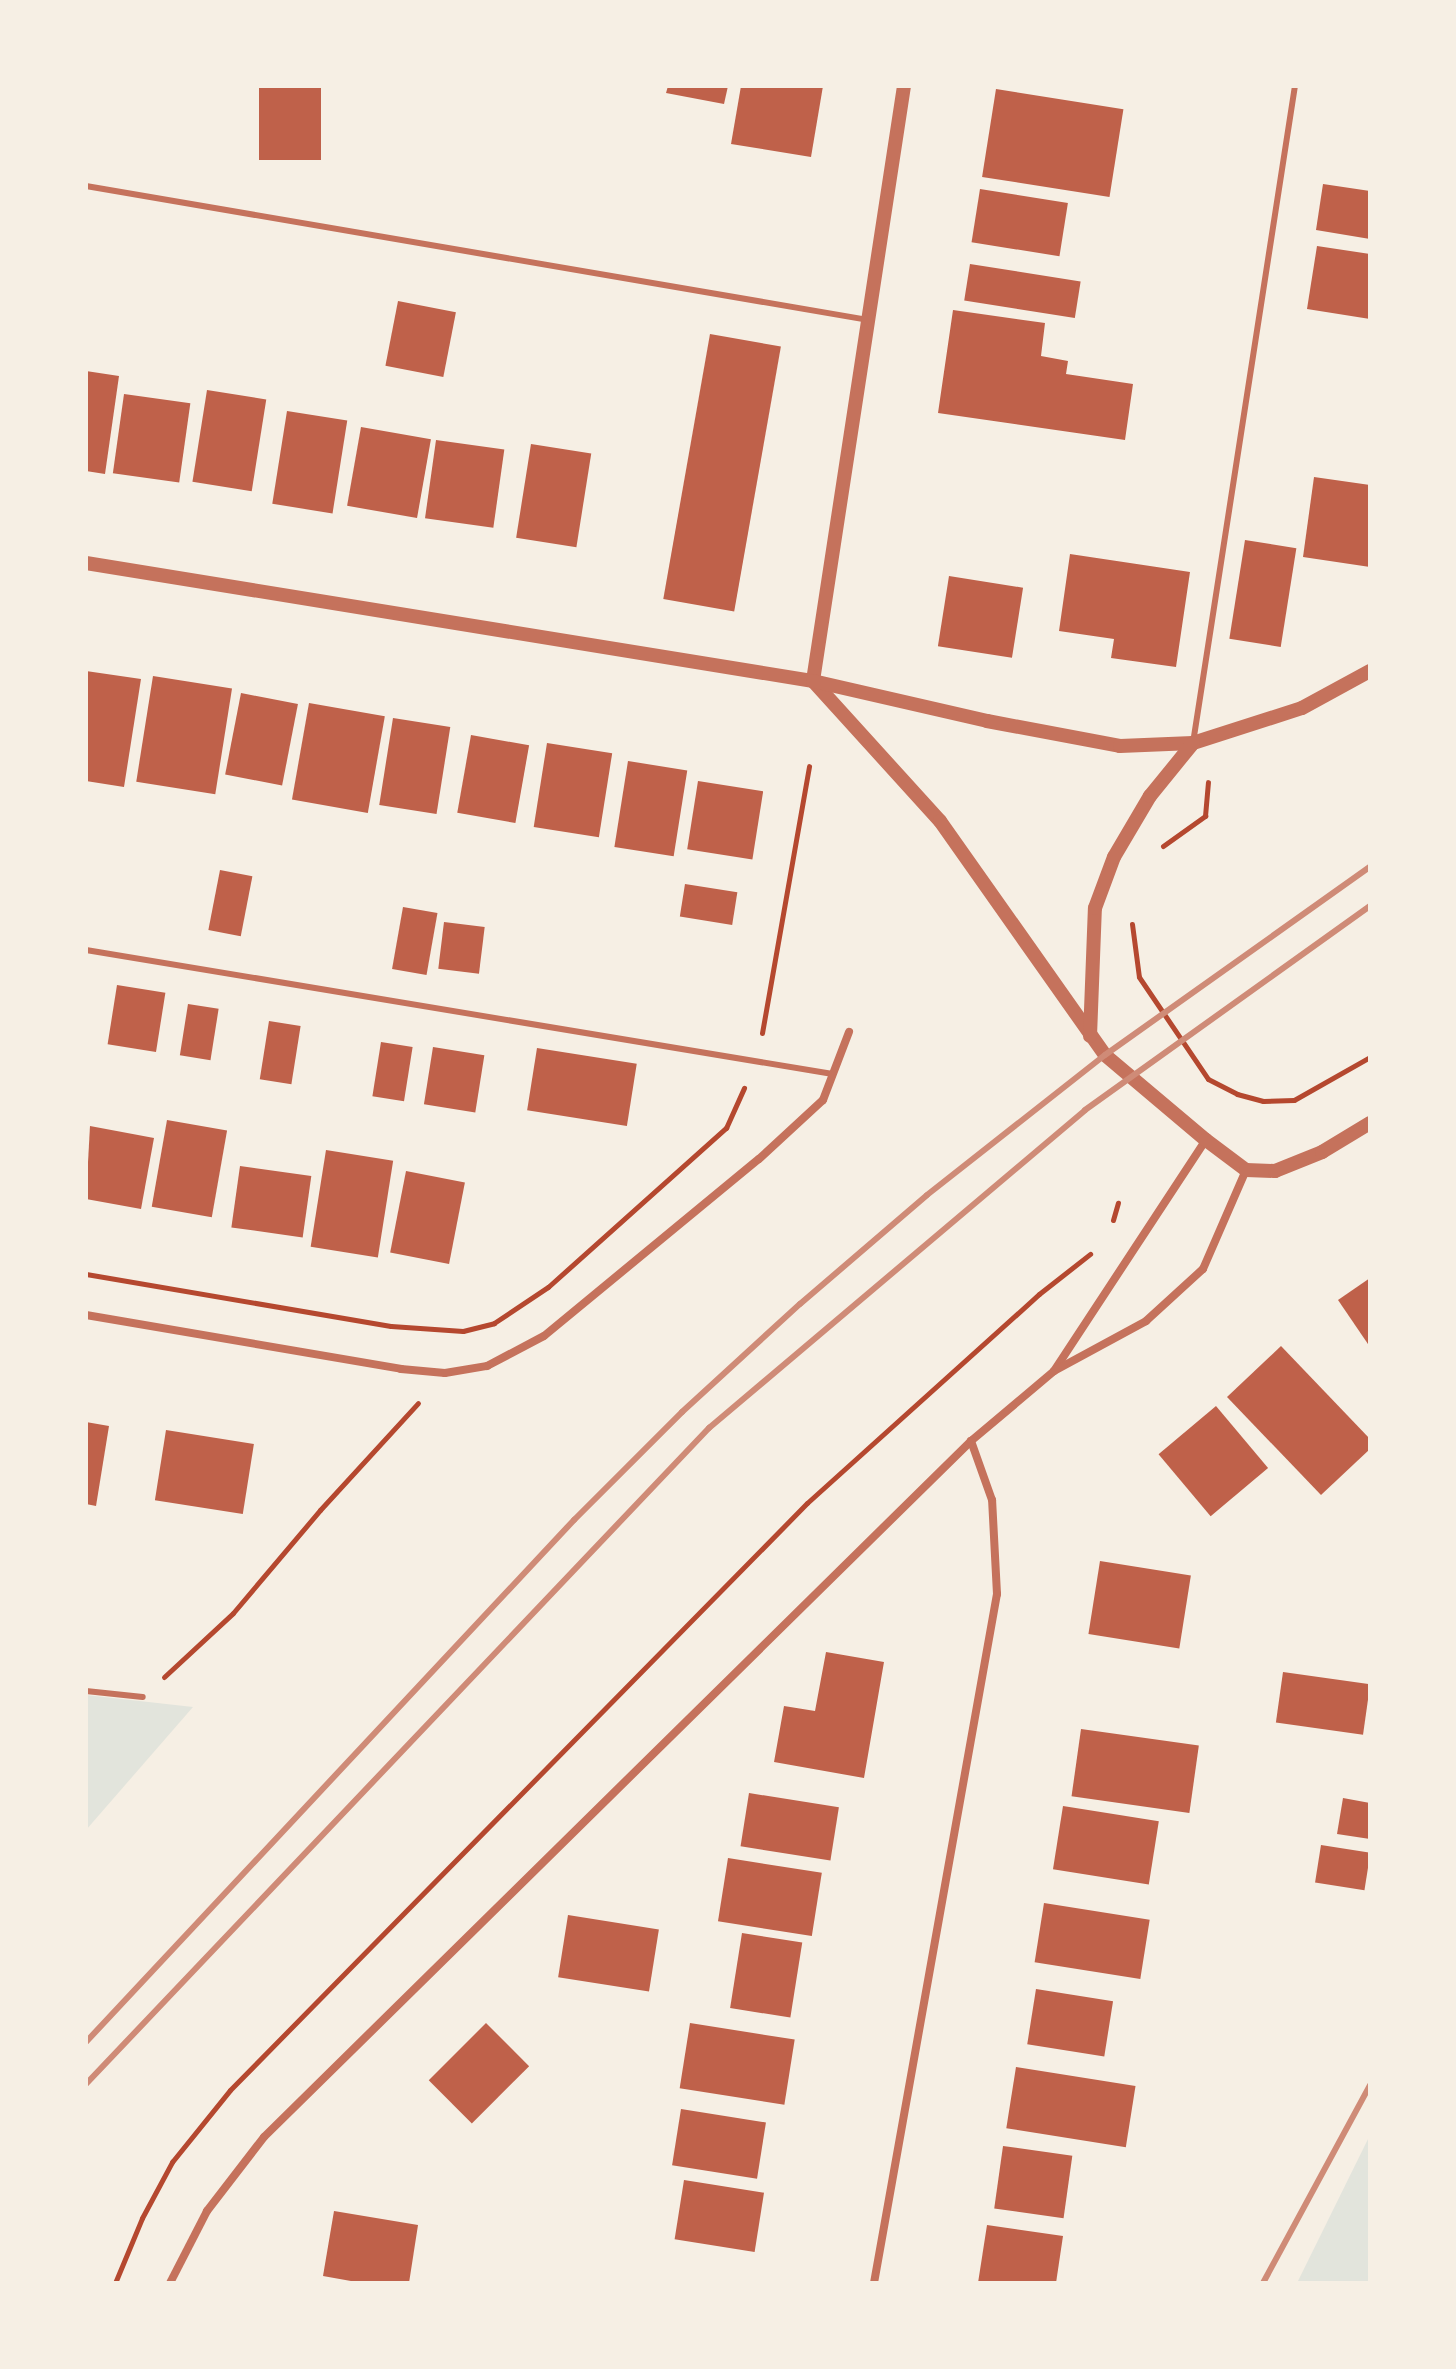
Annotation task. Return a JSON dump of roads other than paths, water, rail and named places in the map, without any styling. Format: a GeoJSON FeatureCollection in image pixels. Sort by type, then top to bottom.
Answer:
{"type":"FeatureCollection","features":[{"type":"Feature","properties":{"kind":"street"},"geometry":{"type":"LineString","coordinates":[[813,681],[904,86]]}},
{"type":"Feature","properties":{"kind":"street"},"geometry":{"type":"LineString","coordinates":[[86,563],[813,681],[987,721],[1120,746],[1193,743],[1302,708],[1370,671]]}},
{"type":"Feature","properties":{"kind":"street"},"geometry":{"type":"LineString","coordinates":[[813,681],[940,821],[1090,1037],[1128,1077],[1206,1140],[1246,1170],[1275,1171],[1322,1152],[1370,1123]]}},
{"type":"Feature","properties":{"kind":"street"},"geometry":{"type":"LineString","coordinates":[[1090,1037],[1095,908],[1114,857],[1150,796],[1193,743]]}},
{"type":"Feature","properties":{"kind":"street"},"geometry":{"type":"LineString","coordinates":[[86,1315],[401,1369],[445,1373],[487,1366],[544,1336],[759,1159],[823,1100],[849,1032]]}},
{"type":"Feature","properties":{"kind":"street"},"geometry":{"type":"LineString","coordinates":[[1054,1371],[1206,1140]]}},
{"type":"Feature","properties":{"kind":"street"},"geometry":{"type":"LineString","coordinates":[[170,2283],[207,2211],[264,2137],[971,1441],[1054,1371],[1146,1321],[1203,1269],[1246,1170]]}},
{"type":"Feature","properties":{"kind":"street"},"geometry":{"type":"LineString","coordinates":[[874,2283],[997,1594],[992,1500],[971,1441]]}},
{"type":"Feature","properties":{"kind":"lane"},"geometry":{"type":"LineString","coordinates":[[1193,743],[1295,86]]}},
{"type":"Feature","properties":{"kind":"lane"},"geometry":{"type":"LineString","coordinates":[[86,186],[868,320]]}},
{"type":"Feature","properties":{"kind":"lane"},"geometry":{"type":"LineString","coordinates":[[86,950],[833,1074]]}},
{"type":"Feature","properties":{"kind":"lane"},"geometry":{"type":"LineString","coordinates":[[86,1691],[143,1697]]}},
{"type":"Feature","properties":{"kind":"railway"},"geometry":{"type":"LineString","coordinates":[[86,2042],[574,1520],[682,1412],[800,1304],[927,1195],[1105,1055],[1370,867]]}},
{"type":"Feature","properties":{"kind":"railway"},"geometry":{"type":"LineString","coordinates":[[86,2084],[709,1428],[1085,1110],[1370,906]]}},
{"type":"Feature","properties":{"kind":"railway"},"geometry":{"type":"LineString","coordinates":[[1263,2283],[1370,2085]]}}]}
